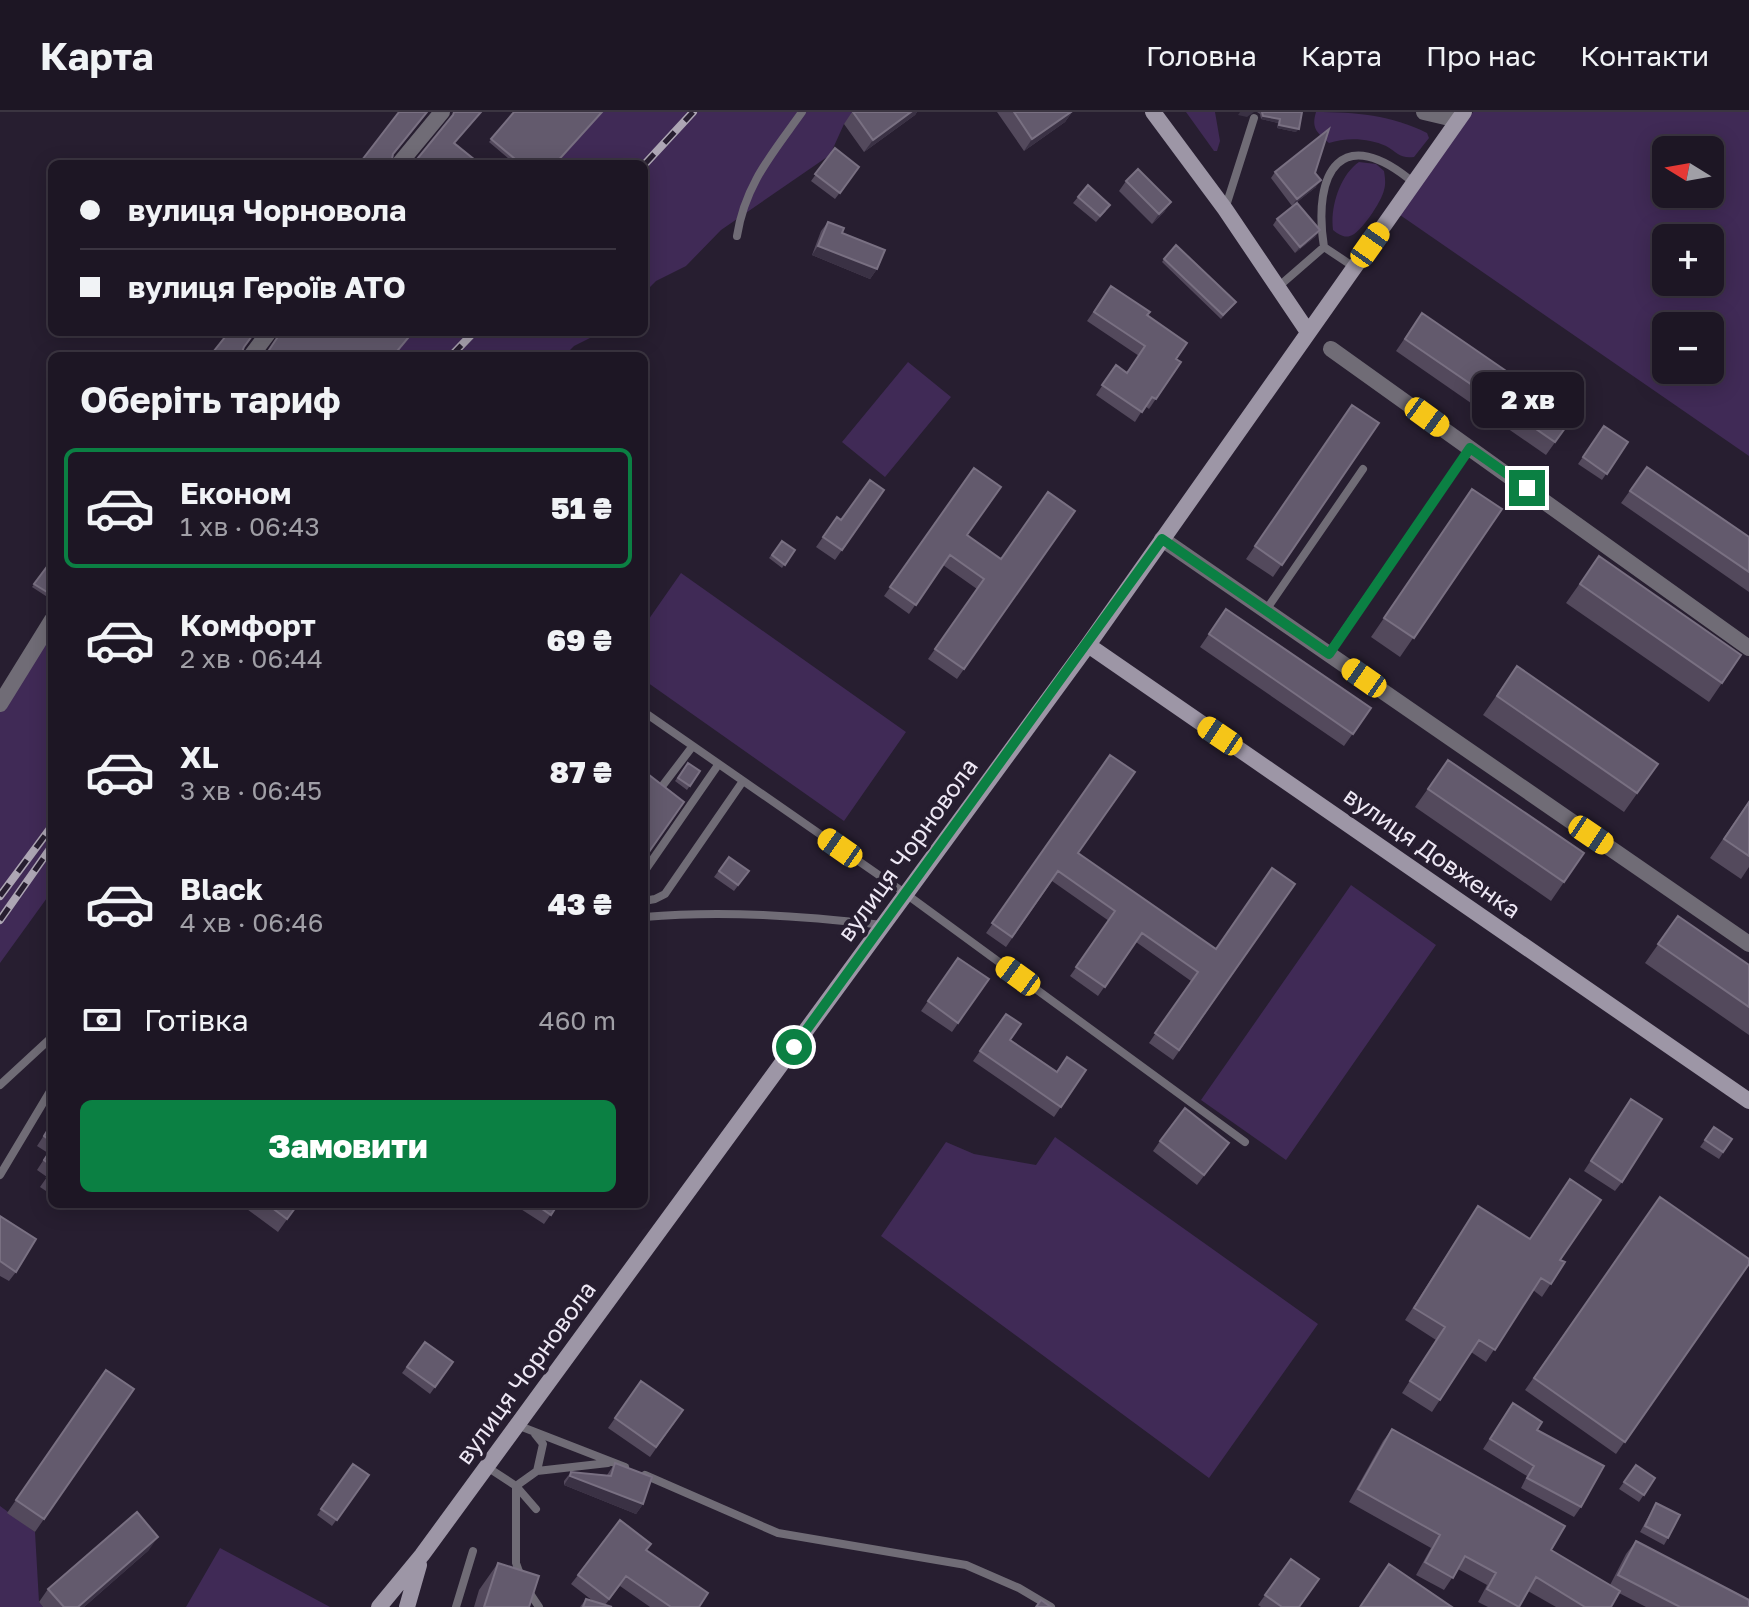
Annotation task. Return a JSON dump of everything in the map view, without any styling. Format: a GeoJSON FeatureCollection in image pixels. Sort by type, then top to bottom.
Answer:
{"type":"FeatureCollection","features":[{"type":"Feature","properties":{"kind":"street"},"geometry":{"type":"LineString","coordinates":[[402,160],[442,112]]}},
{"type":"Feature","properties":{"kind":"street"},"geometry":{"type":"LineString","coordinates":[[1153,112],[1225,209],[1308,332]]}},
{"type":"Feature","properties":{"kind":"street"},"geometry":{"type":"LineString","coordinates":[[1424,112],[1461,116]]}},
{"type":"Feature","properties":{"kind":"street","name":"вулиця Чорновола"},"geometry":{"type":"LineString","coordinates":[[379,1607],[487,1467],[1088,645],[1461,116]]}},
{"type":"Feature","properties":{"kind":"street"},"geometry":{"type":"LineString","coordinates":[[1331,349],[1749,648]]}},
{"type":"Feature","properties":{"kind":"street"},"geometry":{"type":"LineString","coordinates":[[1162,539],[1749,944]]}},
{"type":"Feature","properties":{"kind":"street"},"geometry":{"type":"LineString","coordinates":[[0,704],[48,626]]}},
{"type":"Feature","properties":{"kind":"street","name":"вулиця Довженка"},"geometry":{"type":"LineString","coordinates":[[1088,645],[1749,1101]]}},
{"type":"Feature","properties":{"kind":"street"},"geometry":{"type":"LineString","coordinates":[[407,1607],[422,1555]]}},
{"type":"Feature","properties":{"kind":"lane"},"geometry":{"type":"LineString","coordinates":[[737,236],[742,207],[764,165],[802,112]]}},
{"type":"Feature","properties":{"kind":"lane"},"geometry":{"type":"LineString","coordinates":[[1225,209],[1254,118]]}},
{"type":"Feature","properties":{"kind":"lane"},"geometry":{"type":"LineString","coordinates":[[1354,267],[1324,247],[1319,217],[1328,177],[1337,163],[1360,154],[1376,157],[1393,165],[1414,183]]}},
{"type":"Feature","properties":{"kind":"lane"},"geometry":{"type":"LineString","coordinates":[[1278,287],[1324,247]]}},
{"type":"Feature","properties":{"kind":"lane"},"geometry":{"type":"LineString","coordinates":[[1329,654],[1470,448]]}},
{"type":"Feature","properties":{"kind":"lane"},"geometry":{"type":"LineString","coordinates":[[1265,611],[1363,469]]}},
{"type":"Feature","properties":{"kind":"lane"},"geometry":{"type":"LineString","coordinates":[[648,715],[906,894],[1245,1142]]}},
{"type":"Feature","properties":{"kind":"lane"},"geometry":{"type":"LineString","coordinates":[[648,780],[660,789],[692,747]]}},
{"type":"Feature","properties":{"kind":"lane"},"geometry":{"type":"LineString","coordinates":[[648,866],[718,765]]}},
{"type":"Feature","properties":{"kind":"lane"},"geometry":{"type":"LineString","coordinates":[[648,900],[665,894],[743,781]]}},
{"type":"Feature","properties":{"kind":"lane"},"geometry":{"type":"LineString","coordinates":[[648,917],[697,913],[795,915],[883,925]]}},
{"type":"Feature","properties":{"kind":"lane"},"geometry":{"type":"LineString","coordinates":[[0,1085],[48,1041]]}},
{"type":"Feature","properties":{"kind":"lane"},"geometry":{"type":"LineString","coordinates":[[0,1175],[48,1095]]}},
{"type":"Feature","properties":{"kind":"lane"},"geometry":{"type":"LineString","coordinates":[[517,1425],[778,1533],[966,1565],[1019,1588],[1051,1607]]}},
{"type":"Feature","properties":{"kind":"lane"},"geometry":{"type":"LineString","coordinates":[[535,1433],[543,1444],[537,1471]]}},
{"type":"Feature","properties":{"kind":"lane"},"geometry":{"type":"LineString","coordinates":[[516,1486],[537,1471],[611,1462]]}},
{"type":"Feature","properties":{"kind":"lane"},"geometry":{"type":"LineString","coordinates":[[487,1467],[516,1486],[536,1509]]}},
{"type":"Feature","properties":{"kind":"lane"},"geometry":{"type":"LineString","coordinates":[[516,1486],[516,1563],[522,1581],[539,1607]]}},
{"type":"Feature","properties":{"kind":"lane"},"geometry":{"type":"LineString","coordinates":[[456,1607],[473,1551]]}},
{"type":"Feature","properties":{"kind":"shaded area"},"geometry":{"type":"Polygon","coordinates":[[[602,112],[860,112],[844,124],[830,155],[721,230],[686,266],[656,281],[648,289],[648,160],[560,160],[602,112]]]}},
{"type":"Feature","properties":{"kind":"shaded area"},"geometry":{"type":"Polygon","coordinates":[[[1186,112],[1215,112],[1220,141],[1217,151],[1214,151],[1186,112]]]}},
{"type":"Feature","properties":{"kind":"shaded area"},"geometry":{"type":"Polygon","coordinates":[[[1316,112],[1387,118],[1427,133],[1429,138],[1414,157],[1402,156],[1386,146],[1365,140],[1329,143],[1316,130],[1316,112]]]}},
{"type":"Feature","properties":{"kind":"shaded area"},"geometry":{"type":"Polygon","coordinates":[[[1473,112],[1749,112],[1749,456],[1400,215],[1473,112]]]}},
{"type":"Feature","properties":{"kind":"shaded area"},"geometry":{"type":"Polygon","coordinates":[[[1359,162],[1376,164],[1384,171],[1385,188],[1365,223],[1354,234],[1343,236],[1333,230],[1335,202],[1346,175],[1359,162]]]}},
{"type":"Feature","properties":{"kind":"shaded area"},"geometry":{"type":"Polygon","coordinates":[[[410,336],[594,336],[568,352],[396,352],[410,336]]]}},
{"type":"Feature","properties":{"kind":"shaded area"},"geometry":{"type":"Polygon","coordinates":[[[908,362],[951,397],[885,477],[842,442],[908,362]]]}},
{"type":"Feature","properties":{"kind":"shaded area"},"geometry":{"type":"Polygon","coordinates":[[[681,573],[906,732],[844,821],[648,683],[648,620],[681,573]]]}},
{"type":"Feature","properties":{"kind":"shaded area"},"geometry":{"type":"Polygon","coordinates":[[[48,626],[48,897],[0,963],[0,704],[48,626]]]}},
{"type":"Feature","properties":{"kind":"shaded area"},"geometry":{"type":"Polygon","coordinates":[[[1351,885],[1436,945],[1286,1160],[1201,1100],[1351,885]]]}},
{"type":"Feature","properties":{"kind":"shaded area"},"geometry":{"type":"Polygon","coordinates":[[[1055,1137],[1318,1324],[1209,1478],[881,1236],[946,1142],[974,1154],[1036,1165],[1055,1137]]]}},
{"type":"Feature","properties":{"kind":"shaded area"},"geometry":{"type":"Polygon","coordinates":[[[0,1506],[35,1532],[39,1602],[43,1607],[0,1607],[0,1506]]]}},
{"type":"Feature","properties":{"kind":"shaded area"},"geometry":{"type":"Polygon","coordinates":[[[220,1548],[330,1607],[186,1607],[220,1548]]]}},
{"type":"Feature","properties":{"kind":"building"},"geometry":{"type":"Polygon","coordinates":[[[399,112],[427,112],[393,154],[392,160],[362,160],[399,112]]]}},
{"type":"Feature","properties":{"kind":"building"},"geometry":{"type":"Polygon","coordinates":[[[454,112],[481,112],[454,143],[475,160],[416,160],[454,112]]]}},
{"type":"Feature","properties":{"kind":"building"},"geometry":{"type":"Polygon","coordinates":[[[514,112],[602,112],[559,160],[516,160],[491,139],[514,112]]]}},
{"type":"Feature","properties":{"kind":"building"},"geometry":{"type":"Polygon","coordinates":[[[853,112],[911,112],[873,140],[853,112]]]}},
{"type":"Feature","properties":{"kind":"building"},"geometry":{"type":"Polygon","coordinates":[[[1014,112],[1071,112],[1032,139],[1014,112]]]}},
{"type":"Feature","properties":{"kind":"building"},"geometry":{"type":"Polygon","coordinates":[[[1262,112],[1302,112],[1299,129],[1279,125],[1280,119],[1263,116],[1262,112]]]}},
{"type":"Feature","properties":{"kind":"building"},"geometry":{"type":"Polygon","coordinates":[[[1329,129],[1315,173],[1321,180],[1297,199],[1275,172],[1329,129]]]}},
{"type":"Feature","properties":{"kind":"building"},"geometry":{"type":"Polygon","coordinates":[[[835,148],[859,167],[840,193],[815,174],[835,148]]]}},
{"type":"Feature","properties":{"kind":"building"},"geometry":{"type":"Polygon","coordinates":[[[1138,169],[1171,202],[1159,214],[1126,181],[1138,169]]]}},
{"type":"Feature","properties":{"kind":"building"},"geometry":{"type":"Polygon","coordinates":[[[1088,185],[1110,205],[1100,216],[1078,197],[1088,185]]]}},
{"type":"Feature","properties":{"kind":"building"},"geometry":{"type":"Polygon","coordinates":[[[1297,203],[1320,230],[1300,247],[1277,219],[1297,203]]]}},
{"type":"Feature","properties":{"kind":"building"},"geometry":{"type":"Polygon","coordinates":[[[828,222],[844,228],[842,233],[885,250],[877,269],[818,246],[828,222]]]}},
{"type":"Feature","properties":{"kind":"building"},"geometry":{"type":"Polygon","coordinates":[[[1176,245],[1236,302],[1223,315],[1164,259],[1176,245]]]}},
{"type":"Feature","properties":{"kind":"building"},"geometry":{"type":"Polygon","coordinates":[[[1111,286],[1150,312],[1147,315],[1187,343],[1176,359],[1181,362],[1156,399],[1152,397],[1142,412],[1102,385],[1116,365],[1127,373],[1145,346],[1094,312],[1111,286]]]}},
{"type":"Feature","properties":{"kind":"building"},"geometry":{"type":"Polygon","coordinates":[[[1422,313],[1573,417],[1555,442],[1405,339],[1422,313]]]}},
{"type":"Feature","properties":{"kind":"building"},"geometry":{"type":"Polygon","coordinates":[[[226,336],[252,336],[242,352],[213,352],[226,336]]]}},
{"type":"Feature","properties":{"kind":"building"},"geometry":{"type":"Polygon","coordinates":[[[278,336],[410,336],[396,352],[268,352],[278,336]]]}},
{"type":"Feature","properties":{"kind":"building"},"geometry":{"type":"Polygon","coordinates":[[[1352,405],[1379,423],[1282,565],[1255,546],[1352,405]]]}},
{"type":"Feature","properties":{"kind":"building"},"geometry":{"type":"Polygon","coordinates":[[[1604,426],[1628,442],[1607,474],[1583,457],[1604,426]]]}},
{"type":"Feature","properties":{"kind":"building"},"geometry":{"type":"Polygon","coordinates":[[[1647,467],[1749,537],[1749,572],[1630,491],[1647,467]]]}},
{"type":"Feature","properties":{"kind":"building"},"geometry":{"type":"Polygon","coordinates":[[[974,468],[1001,487],[967,535],[1001,559],[1048,492],[1075,511],[964,669],[935,649],[984,579],[950,555],[916,605],[890,587],[974,468]]]}},
{"type":"Feature","properties":{"kind":"building"},"geometry":{"type":"Polygon","coordinates":[[[870,480],[884,490],[842,550],[823,537],[837,517],[841,520],[870,480]]]}},
{"type":"Feature","properties":{"kind":"building"},"geometry":{"type":"Polygon","coordinates":[[[1472,489],[1502,509],[1414,638],[1384,618],[1472,489]]]}},
{"type":"Feature","properties":{"kind":"building"},"geometry":{"type":"Polygon","coordinates":[[[782,541],[795,550],[785,565],[772,555],[782,541]]]}},
{"type":"Feature","properties":{"kind":"building"},"geometry":{"type":"Polygon","coordinates":[[[1599,556],[1741,655],[1722,683],[1580,584],[1599,556]]]}},
{"type":"Feature","properties":{"kind":"building"},"geometry":{"type":"Polygon","coordinates":[[[48,565],[48,593],[34,584],[48,565]]]}},
{"type":"Feature","properties":{"kind":"building"},"geometry":{"type":"Polygon","coordinates":[[[1226,609],[1371,708],[1353,734],[1209,634],[1226,609]]]}},
{"type":"Feature","properties":{"kind":"building"},"geometry":{"type":"Polygon","coordinates":[[[1517,666],[1658,764],[1637,793],[1497,696],[1517,666]]]}},
{"type":"Feature","properties":{"kind":"building"},"geometry":{"type":"Polygon","coordinates":[[[1110,755],[1135,772],[1078,853],[1216,949],[1272,868],[1295,884],[1179,1050],[1155,1033],[1198,972],[1142,933],[1105,987],[1076,967],[1115,911],[1058,871],[1012,937],[992,923],[1110,755]]]}},
{"type":"Feature","properties":{"kind":"building"},"geometry":{"type":"Polygon","coordinates":[[[1448,760],[1584,853],[1564,882],[1428,789],[1448,760]]]}},
{"type":"Feature","properties":{"kind":"building"},"geometry":{"type":"Polygon","coordinates":[[[688,763],[700,771],[690,786],[678,778],[688,763]]]}},
{"type":"Feature","properties":{"kind":"building"},"geometry":{"type":"Polygon","coordinates":[[[648,774],[684,802],[648,853],[648,774]]]}},
{"type":"Feature","properties":{"kind":"building"},"geometry":{"type":"Polygon","coordinates":[[[1749,802],[1749,856],[1724,839],[1749,802]]]}},
{"type":"Feature","properties":{"kind":"building"},"geometry":{"type":"Polygon","coordinates":[[[729,857],[749,871],[738,885],[719,871],[729,857]]]}},
{"type":"Feature","properties":{"kind":"building"},"geometry":{"type":"Polygon","coordinates":[[[1678,916],[1749,965],[1749,1007],[1658,944],[1678,916]]]}},
{"type":"Feature","properties":{"kind":"building"},"geometry":{"type":"Polygon","coordinates":[[[958,958],[989,979],[958,1023],[928,1001],[958,958]]]}},
{"type":"Feature","properties":{"kind":"building"},"geometry":{"type":"Polygon","coordinates":[[[1006,1014],[1021,1024],[1010,1040],[1057,1072],[1067,1057],[1086,1070],[1061,1107],[980,1051],[1006,1014]]]}},
{"type":"Feature","properties":{"kind":"building"},"geometry":{"type":"Polygon","coordinates":[[[1631,1099],[1662,1119],[1622,1182],[1591,1161],[1631,1099]]]}},
{"type":"Feature","properties":{"kind":"building"},"geometry":{"type":"Polygon","coordinates":[[[1185,1108],[1229,1143],[1204,1175],[1160,1141],[1185,1108]]]}},
{"type":"Feature","properties":{"kind":"building"},"geometry":{"type":"Polygon","coordinates":[[[1714,1127],[1732,1139],[1723,1152],[1705,1140],[1714,1127]]]}},
{"type":"Feature","properties":{"kind":"building"},"geometry":{"type":"Polygon","coordinates":[[[1570,1179],[1601,1200],[1560,1260],[1565,1262],[1551,1284],[1541,1278],[1495,1350],[1479,1340],[1440,1400],[1410,1381],[1445,1327],[1414,1308],[1478,1206],[1530,1239],[1570,1179]]]}},
{"type":"Feature","properties":{"kind":"building"},"geometry":{"type":"Polygon","coordinates":[[[1660,1197],[1749,1259],[1749,1264],[1625,1442],[1534,1378],[1660,1197]]]}},
{"type":"Feature","properties":{"kind":"building"},"geometry":{"type":"Polygon","coordinates":[[[272,1208],[295,1208],[287,1219],[272,1208]]]}},
{"type":"Feature","properties":{"kind":"building"},"geometry":{"type":"Polygon","coordinates":[[[541,1208],[555,1208],[551,1215],[541,1208]]]}},
{"type":"Feature","properties":{"kind":"building"},"geometry":{"type":"Polygon","coordinates":[[[0,1216],[36,1239],[16,1272],[0,1261],[0,1216]]]}},
{"type":"Feature","properties":{"kind":"building"},"geometry":{"type":"Polygon","coordinates":[[[425,1342],[453,1362],[435,1387],[407,1367],[425,1342]]]}},
{"type":"Feature","properties":{"kind":"building"},"geometry":{"type":"Polygon","coordinates":[[[106,1370],[134,1389],[44,1519],[16,1500],[106,1370]]]}},
{"type":"Feature","properties":{"kind":"building"},"geometry":{"type":"Polygon","coordinates":[[[641,1381],[683,1410],[656,1447],[615,1418],[641,1381]]]}},
{"type":"Feature","properties":{"kind":"building"},"geometry":{"type":"Polygon","coordinates":[[[1513,1403],[1542,1422],[1537,1430],[1604,1466],[1581,1507],[1527,1478],[1534,1466],[1490,1439],[1513,1403]]]}},
{"type":"Feature","properties":{"kind":"building"},"geometry":{"type":"Polygon","coordinates":[[[1392,1429],[1565,1526],[1551,1550],[1620,1591],[1611,1607],[1585,1607],[1536,1577],[1519,1607],[1487,1589],[1496,1573],[1465,1556],[1453,1578],[1425,1562],[1440,1535],[1358,1489],[1392,1429]]]}},
{"type":"Feature","properties":{"kind":"building"},"geometry":{"type":"Polygon","coordinates":[[[615,1463],[652,1477],[643,1504],[570,1476],[571,1472],[611,1476],[615,1463]]]}},
{"type":"Feature","properties":{"kind":"building"},"geometry":{"type":"Polygon","coordinates":[[[353,1464],[369,1475],[337,1520],[321,1509],[353,1464]]]}},
{"type":"Feature","properties":{"kind":"building"},"geometry":{"type":"Polygon","coordinates":[[[1636,1465],[1655,1478],[1644,1495],[1624,1482],[1636,1465]]]}},
{"type":"Feature","properties":{"kind":"building"},"geometry":{"type":"Polygon","coordinates":[[[1656,1503],[1680,1515],[1668,1538],[1645,1526],[1656,1503]]]}},
{"type":"Feature","properties":{"kind":"building"},"geometry":{"type":"Polygon","coordinates":[[[137,1512],[158,1537],[78,1607],[64,1607],[48,1589],[137,1512]]]}},
{"type":"Feature","properties":{"kind":"building"},"geometry":{"type":"Polygon","coordinates":[[[620,1520],[651,1544],[646,1550],[708,1593],[699,1607],[671,1607],[626,1576],[609,1599],[578,1575],[620,1520]]]}},
{"type":"Feature","properties":{"kind":"building"},"geometry":{"type":"Polygon","coordinates":[[[1636,1541],[1749,1600],[1749,1607],[1680,1607],[1618,1575],[1636,1541]]]}},
{"type":"Feature","properties":{"kind":"building"},"geometry":{"type":"Polygon","coordinates":[[[1291,1559],[1319,1579],[1299,1607],[1282,1607],[1265,1595],[1291,1559]]]}},
{"type":"Feature","properties":{"kind":"building"},"geometry":{"type":"Polygon","coordinates":[[[498,1563],[539,1576],[529,1607],[484,1607],[498,1563]]]}},
{"type":"Feature","properties":{"kind":"building"},"geometry":{"type":"Polygon","coordinates":[[[1389,1564],[1452,1607],[1360,1607],[1389,1564]]]}},
{"type":"Feature","properties":{"kind":"building"},"geometry":{"type":"Polygon","coordinates":[[[586,1599],[612,1607],[583,1607],[586,1599]]]}},
{"type":"Feature","properties":{"kind":"building"},"geometry":{"type":"Polygon","coordinates":[[[1041,1600],[1051,1607],[1036,1607],[1041,1600]]]}},
{"type":"Feature","properties":{"kind":"railway"},"geometry":{"type":"LineString","coordinates":[[648,161],[693,112]]}},
{"type":"Feature","properties":{"kind":"railway"},"geometry":{"type":"LineString","coordinates":[[455,352],[470,336]]}},
{"type":"Feature","properties":{"kind":"railway"},"geometry":{"type":"LineString","coordinates":[[0,896],[48,831]]}},
{"type":"Feature","properties":{"kind":"railway"},"geometry":{"type":"LineString","coordinates":[[0,920],[48,852]]}},
{"type":"Feature","properties":{"kind":"route"},"geometry":{"type":"LineString","coordinates":[[794,1047],[1162,539],[1329,654],[1470,448],[1527,488]]}}]}
